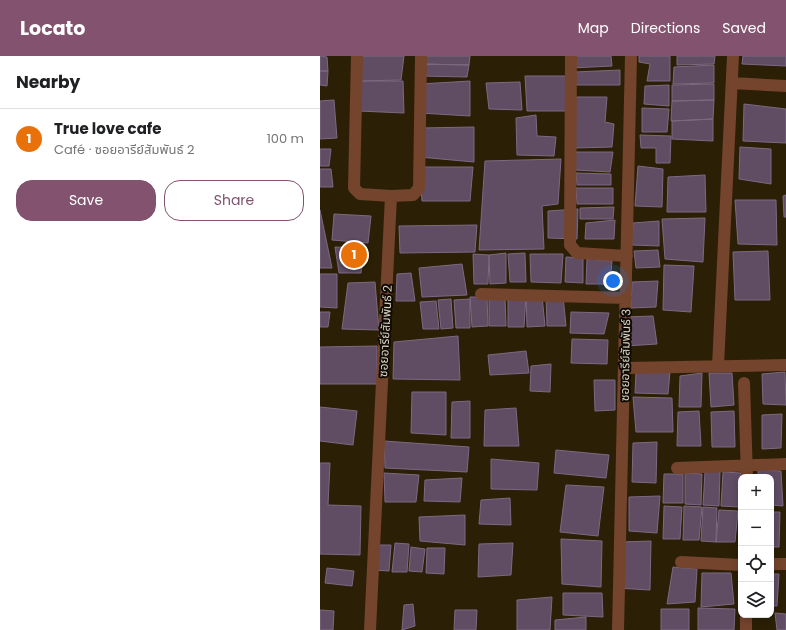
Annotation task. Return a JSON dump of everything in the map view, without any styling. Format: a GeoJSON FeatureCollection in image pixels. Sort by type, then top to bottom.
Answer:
{"type":"FeatureCollection","features":[{"type":"Feature","properties":{"kind":"street"},"geometry":{"type":"LineString","coordinates":[[357,56],[354,188],[360,194],[391,196],[413,195],[419,188],[421,56]]}},
{"type":"Feature","properties":{"kind":"street"},"geometry":{"type":"LineString","coordinates":[[571,56],[570,245],[577,253],[627,256]]}},
{"type":"Feature","properties":{"kind":"street","name":"ซอยอารีย์สัมพันธ์ 3"},"geometry":{"type":"LineString","coordinates":[[618,630],[631,56]]}},
{"type":"Feature","properties":{"kind":"street"},"geometry":{"type":"LineString","coordinates":[[718,366],[733,56]]}},
{"type":"Feature","properties":{"kind":"street"},"geometry":{"type":"LineString","coordinates":[[732,83],[786,86]]}},
{"type":"Feature","properties":{"kind":"street","name":"ซอยอารีย์สัมพันธ์ 2"},"geometry":{"type":"LineString","coordinates":[[370,630],[391,196]]}},
{"type":"Feature","properties":{"kind":"street"},"geometry":{"type":"LineString","coordinates":[[481,294],[626,298]]}},
{"type":"Feature","properties":{"kind":"street"},"geometry":{"type":"LineString","coordinates":[[624,368],[786,365]]}},
{"type":"Feature","properties":{"kind":"street"},"geometry":{"type":"LineString","coordinates":[[744,383],[747,474]]}},
{"type":"Feature","properties":{"kind":"street"},"geometry":{"type":"LineString","coordinates":[[677,468],[747,464],[786,464]]}},
{"type":"Feature","properties":{"kind":"street"},"geometry":{"type":"LineString","coordinates":[[681,562],[738,565]]}},
{"type":"Feature","properties":{"kind":"street"},"geometry":{"type":"LineString","coordinates":[[774,564],[786,564]]}},
{"type":"Feature","properties":{"kind":"street"},"geometry":{"type":"LineString","coordinates":[[746,618],[746,630]]}},
{"type":"Feature","properties":{"kind":"building"},"geometry":{"type":"Polygon","coordinates":[[[320,56],[327,57],[328,71],[320,71],[320,56]]]}},
{"type":"Feature","properties":{"kind":"building"},"geometry":{"type":"Polygon","coordinates":[[[355,56],[404,56],[401,80],[357,81],[355,56]]]}},
{"type":"Feature","properties":{"kind":"building"},"geometry":{"type":"Polygon","coordinates":[[[421,56],[470,56],[469,65],[421,64],[421,56]]]}},
{"type":"Feature","properties":{"kind":"building"},"geometry":{"type":"Polygon","coordinates":[[[571,56],[611,56],[612,66],[571,68],[571,56]]]}},
{"type":"Feature","properties":{"kind":"building"},"geometry":{"type":"Polygon","coordinates":[[[639,56],[670,56],[670,81],[647,81],[650,64],[639,62],[639,56]]]}},
{"type":"Feature","properties":{"kind":"building"},"geometry":{"type":"Polygon","coordinates":[[[677,56],[715,56],[714,64],[677,65],[677,56]]]}},
{"type":"Feature","properties":{"kind":"building"},"geometry":{"type":"Polygon","coordinates":[[[743,56],[786,56],[786,66],[742,64],[743,56]]]}},
{"type":"Feature","properties":{"kind":"building"},"geometry":{"type":"Polygon","coordinates":[[[421,64],[469,65],[467,77],[420,76],[421,64]]]}},
{"type":"Feature","properties":{"kind":"building"},"geometry":{"type":"Polygon","coordinates":[[[714,65],[714,83],[673,84],[674,67],[714,65]]]}},
{"type":"Feature","properties":{"kind":"building"},"geometry":{"type":"Polygon","coordinates":[[[620,70],[620,85],[576,85],[575,72],[620,70]]]}},
{"type":"Feature","properties":{"kind":"building"},"geometry":{"type":"Polygon","coordinates":[[[320,71],[328,71],[327,86],[320,85],[320,71]]]}},
{"type":"Feature","properties":{"kind":"building"},"geometry":{"type":"Polygon","coordinates":[[[525,76],[566,76],[566,111],[527,111],[525,76]]]}},
{"type":"Feature","properties":{"kind":"building"},"geometry":{"type":"Polygon","coordinates":[[[357,81],[403,81],[404,113],[359,111],[357,81]]]}},
{"type":"Feature","properties":{"kind":"building"},"geometry":{"type":"Polygon","coordinates":[[[470,81],[470,116],[420,113],[420,84],[470,81]]]}},
{"type":"Feature","properties":{"kind":"building"},"geometry":{"type":"Polygon","coordinates":[[[520,82],[522,110],[489,109],[486,83],[520,82]]]}},
{"type":"Feature","properties":{"kind":"building"},"geometry":{"type":"Polygon","coordinates":[[[714,84],[714,100],[672,101],[672,85],[714,84]]]}},
{"type":"Feature","properties":{"kind":"building"},"geometry":{"type":"Polygon","coordinates":[[[669,85],[669,106],[644,104],[645,86],[669,85]]]}},
{"type":"Feature","properties":{"kind":"building"},"geometry":{"type":"Polygon","coordinates":[[[575,97],[607,97],[605,122],[614,124],[612,147],[575,148],[575,97]]]}},
{"type":"Feature","properties":{"kind":"building"},"geometry":{"type":"Polygon","coordinates":[[[334,100],[337,138],[320,139],[320,101],[334,100]]]}},
{"type":"Feature","properties":{"kind":"building"},"geometry":{"type":"Polygon","coordinates":[[[714,100],[713,119],[671,121],[672,101],[714,100]]]}},
{"type":"Feature","properties":{"kind":"building"},"geometry":{"type":"Polygon","coordinates":[[[744,104],[786,109],[786,143],[743,141],[744,104]]]}},
{"type":"Feature","properties":{"kind":"building"},"geometry":{"type":"Polygon","coordinates":[[[642,108],[669,109],[667,132],[642,132],[642,108]]]}},
{"type":"Feature","properties":{"kind":"building"},"geometry":{"type":"Polygon","coordinates":[[[536,115],[537,136],[556,137],[554,156],[517,155],[516,118],[536,115]]]}},
{"type":"Feature","properties":{"kind":"building"},"geometry":{"type":"Polygon","coordinates":[[[713,119],[713,141],[672,139],[672,121],[713,119]]]}},
{"type":"Feature","properties":{"kind":"building"},"geometry":{"type":"Polygon","coordinates":[[[474,127],[474,162],[419,157],[420,128],[474,127]]]}},
{"type":"Feature","properties":{"kind":"building"},"geometry":{"type":"Polygon","coordinates":[[[640,135],[671,136],[670,163],[656,163],[656,148],[641,148],[640,135]]]}},
{"type":"Feature","properties":{"kind":"building"},"geometry":{"type":"Polygon","coordinates":[[[740,147],[771,149],[771,184],[739,179],[740,147]]]}},
{"type":"Feature","properties":{"kind":"building"},"geometry":{"type":"Polygon","coordinates":[[[320,149],[331,149],[329,166],[320,166],[320,149]]]}},
{"type":"Feature","properties":{"kind":"building"},"geometry":{"type":"Polygon","coordinates":[[[575,152],[613,152],[610,172],[575,170],[575,152]]]}},
{"type":"Feature","properties":{"kind":"building"},"geometry":{"type":"Polygon","coordinates":[[[561,159],[558,204],[542,206],[544,249],[479,250],[485,161],[561,159]]]}},
{"type":"Feature","properties":{"kind":"building"},"geometry":{"type":"Polygon","coordinates":[[[638,166],[663,169],[662,207],[635,206],[638,166]]]}},
{"type":"Feature","properties":{"kind":"building"},"geometry":{"type":"Polygon","coordinates":[[[419,167],[473,167],[470,201],[422,201],[419,167]]]}},
{"type":"Feature","properties":{"kind":"building"},"geometry":{"type":"Polygon","coordinates":[[[320,169],[331,169],[333,187],[320,187],[320,169]]]}},
{"type":"Feature","properties":{"kind":"building"},"geometry":{"type":"Polygon","coordinates":[[[576,173],[611,174],[611,185],[577,185],[576,173]]]}},
{"type":"Feature","properties":{"kind":"building"},"geometry":{"type":"Polygon","coordinates":[[[705,175],[706,212],[667,212],[668,177],[705,175]]]}},
{"type":"Feature","properties":{"kind":"building"},"geometry":{"type":"Polygon","coordinates":[[[576,188],[613,188],[613,204],[577,204],[576,188]]]}},
{"type":"Feature","properties":{"kind":"building"},"geometry":{"type":"Polygon","coordinates":[[[786,195],[786,217],[784,217],[783,196],[786,195]]]}},
{"type":"Feature","properties":{"kind":"building"},"geometry":{"type":"Polygon","coordinates":[[[735,200],[776,200],[777,245],[738,244],[735,200]]]}},
{"type":"Feature","properties":{"kind":"building"},"geometry":{"type":"Polygon","coordinates":[[[614,207],[613,219],[580,219],[580,208],[614,207]]]}},
{"type":"Feature","properties":{"kind":"building"},"geometry":{"type":"Polygon","coordinates":[[[578,209],[577,239],[548,238],[548,211],[578,209]]]}},
{"type":"Feature","properties":{"kind":"building"},"geometry":{"type":"Polygon","coordinates":[[[320,210],[332,268],[320,268],[320,210]]]}},
{"type":"Feature","properties":{"kind":"building"},"geometry":{"type":"Polygon","coordinates":[[[334,214],[371,216],[368,243],[332,240],[334,214]]]}},
{"type":"Feature","properties":{"kind":"building"},"geometry":{"type":"Polygon","coordinates":[[[705,218],[703,262],[665,259],[662,219],[705,218]]]}},
{"type":"Feature","properties":{"kind":"building"},"geometry":{"type":"Polygon","coordinates":[[[615,220],[614,239],[585,239],[586,223],[615,220]]]}},
{"type":"Feature","properties":{"kind":"building"},"geometry":{"type":"Polygon","coordinates":[[[659,221],[659,246],[632,245],[633,223],[659,221]]]}},
{"type":"Feature","properties":{"kind":"building"},"geometry":{"type":"Polygon","coordinates":[[[477,225],[475,252],[400,253],[399,226],[477,225]]]}},
{"type":"Feature","properties":{"kind":"building"},"geometry":{"type":"Polygon","coordinates":[[[335,247],[364,248],[361,273],[339,273],[335,247]]]}},
{"type":"Feature","properties":{"kind":"building"},"geometry":{"type":"Polygon","coordinates":[[[658,250],[660,267],[636,268],[634,251],[658,250]]]}},
{"type":"Feature","properties":{"kind":"building"},"geometry":{"type":"Polygon","coordinates":[[[768,251],[770,300],[735,300],[733,252],[768,251]]]}},
{"type":"Feature","properties":{"kind":"building"},"geometry":{"type":"Polygon","coordinates":[[[506,253],[506,283],[490,284],[489,255],[506,253]]]}},
{"type":"Feature","properties":{"kind":"building"},"geometry":{"type":"Polygon","coordinates":[[[525,253],[526,282],[510,282],[508,254],[525,253]]]}},
{"type":"Feature","properties":{"kind":"building"},"geometry":{"type":"Polygon","coordinates":[[[473,254],[489,255],[488,284],[474,284],[473,254]]]}},
{"type":"Feature","properties":{"kind":"building"},"geometry":{"type":"Polygon","coordinates":[[[530,254],[563,254],[561,283],[531,282],[530,254]]]}},
{"type":"Feature","properties":{"kind":"building"},"geometry":{"type":"Polygon","coordinates":[[[566,257],[583,258],[583,283],[565,282],[566,257]]]}},
{"type":"Feature","properties":{"kind":"building"},"geometry":{"type":"Polygon","coordinates":[[[587,259],[612,261],[610,284],[586,284],[587,259]]]}},
{"type":"Feature","properties":{"kind":"building"},"geometry":{"type":"Polygon","coordinates":[[[462,264],[467,295],[422,297],[419,268],[462,264]]]}},
{"type":"Feature","properties":{"kind":"building"},"geometry":{"type":"Polygon","coordinates":[[[664,265],[694,266],[691,312],[663,310],[664,265]]]}},
{"type":"Feature","properties":{"kind":"building"},"geometry":{"type":"Polygon","coordinates":[[[411,273],[415,301],[396,301],[397,274],[411,273]]]}},
{"type":"Feature","properties":{"kind":"building"},"geometry":{"type":"Polygon","coordinates":[[[320,274],[337,274],[337,308],[320,307],[320,274]]]}},
{"type":"Feature","properties":{"kind":"building"},"geometry":{"type":"Polygon","coordinates":[[[658,281],[656,307],[631,308],[632,282],[658,281]]]}},
{"type":"Feature","properties":{"kind":"building"},"geometry":{"type":"Polygon","coordinates":[[[375,282],[379,330],[342,329],[348,283],[375,282]]]}},
{"type":"Feature","properties":{"kind":"building"},"geometry":{"type":"Polygon","coordinates":[[[526,295],[542,296],[545,326],[527,327],[526,295]]]}},
{"type":"Feature","properties":{"kind":"building"},"geometry":{"type":"Polygon","coordinates":[[[526,295],[524,327],[508,327],[508,297],[526,295]]]}},
{"type":"Feature","properties":{"kind":"building"},"geometry":{"type":"Polygon","coordinates":[[[546,296],[563,296],[566,326],[547,326],[546,296]]]}},
{"type":"Feature","properties":{"kind":"building"},"geometry":{"type":"Polygon","coordinates":[[[470,297],[487,297],[488,326],[472,327],[470,297]]]}},
{"type":"Feature","properties":{"kind":"building"},"geometry":{"type":"Polygon","coordinates":[[[489,297],[505,298],[506,326],[489,326],[489,297]]]}},
{"type":"Feature","properties":{"kind":"building"},"geometry":{"type":"Polygon","coordinates":[[[451,299],[453,328],[441,329],[438,300],[451,299]]]}},
{"type":"Feature","properties":{"kind":"building"},"geometry":{"type":"Polygon","coordinates":[[[470,299],[470,328],[456,328],[454,300],[470,299]]]}},
{"type":"Feature","properties":{"kind":"building"},"geometry":{"type":"Polygon","coordinates":[[[436,301],[439,329],[423,329],[420,302],[436,301]]]}},
{"type":"Feature","properties":{"kind":"building"},"geometry":{"type":"Polygon","coordinates":[[[320,312],[330,312],[328,327],[320,327],[320,312]]]}},
{"type":"Feature","properties":{"kind":"building"},"geometry":{"type":"Polygon","coordinates":[[[571,312],[609,313],[604,334],[570,333],[571,312]]]}},
{"type":"Feature","properties":{"kind":"building"},"geometry":{"type":"Polygon","coordinates":[[[653,316],[657,344],[625,346],[625,317],[653,316]]]}},
{"type":"Feature","properties":{"kind":"building"},"geometry":{"type":"Polygon","coordinates":[[[458,336],[460,380],[393,379],[394,342],[458,336]]]}},
{"type":"Feature","properties":{"kind":"building"},"geometry":{"type":"Polygon","coordinates":[[[572,339],[608,340],[607,364],[571,363],[572,339]]]}},
{"type":"Feature","properties":{"kind":"building"},"geometry":{"type":"Polygon","coordinates":[[[377,346],[377,384],[320,384],[320,347],[377,346]]]}},
{"type":"Feature","properties":{"kind":"building"},"geometry":{"type":"Polygon","coordinates":[[[526,351],[529,373],[490,375],[488,355],[526,351]]]}},
{"type":"Feature","properties":{"kind":"building"},"geometry":{"type":"Polygon","coordinates":[[[551,364],[550,392],[530,391],[531,366],[551,364]]]}},
{"type":"Feature","properties":{"kind":"building"},"geometry":{"type":"Polygon","coordinates":[[[636,372],[670,372],[668,394],[635,393],[636,372]]]}},
{"type":"Feature","properties":{"kind":"building"},"geometry":{"type":"Polygon","coordinates":[[[785,372],[786,405],[763,404],[762,374],[785,372]]]}},
{"type":"Feature","properties":{"kind":"building"},"geometry":{"type":"Polygon","coordinates":[[[702,373],[701,407],[679,407],[680,376],[702,373]]]}},
{"type":"Feature","properties":{"kind":"building"},"geometry":{"type":"Polygon","coordinates":[[[709,373],[732,373],[734,405],[711,407],[709,373]]]}},
{"type":"Feature","properties":{"kind":"building"},"geometry":{"type":"Polygon","coordinates":[[[594,380],[615,380],[615,410],[595,411],[594,380]]]}},
{"type":"Feature","properties":{"kind":"building"},"geometry":{"type":"Polygon","coordinates":[[[412,392],[446,392],[446,435],[411,433],[412,392]]]}},
{"type":"Feature","properties":{"kind":"building"},"geometry":{"type":"Polygon","coordinates":[[[633,397],[672,398],[673,432],[636,432],[633,397]]]}},
{"type":"Feature","properties":{"kind":"building"},"geometry":{"type":"Polygon","coordinates":[[[470,401],[470,438],[451,438],[452,402],[470,401]]]}},
{"type":"Feature","properties":{"kind":"building"},"geometry":{"type":"Polygon","coordinates":[[[320,407],[357,411],[353,445],[320,441],[320,407]]]}},
{"type":"Feature","properties":{"kind":"building"},"geometry":{"type":"Polygon","coordinates":[[[516,408],[519,446],[484,446],[485,410],[516,408]]]}},
{"type":"Feature","properties":{"kind":"building"},"geometry":{"type":"Polygon","coordinates":[[[699,411],[701,446],[677,446],[678,412],[699,411]]]}},
{"type":"Feature","properties":{"kind":"building"},"geometry":{"type":"Polygon","coordinates":[[[734,411],[735,447],[712,447],[711,412],[734,411]]]}},
{"type":"Feature","properties":{"kind":"building"},"geometry":{"type":"Polygon","coordinates":[[[782,414],[781,448],[762,449],[762,415],[782,414]]]}},
{"type":"Feature","properties":{"kind":"building"},"geometry":{"type":"Polygon","coordinates":[[[384,441],[469,447],[467,472],[385,468],[384,441]]]}},
{"type":"Feature","properties":{"kind":"building"},"geometry":{"type":"Polygon","coordinates":[[[657,442],[656,483],[632,482],[633,443],[657,442]]]}},
{"type":"Feature","properties":{"kind":"building"},"geometry":{"type":"Polygon","coordinates":[[[556,450],[609,455],[606,478],[554,473],[556,450]]]}},
{"type":"Feature","properties":{"kind":"building"},"geometry":{"type":"Polygon","coordinates":[[[491,459],[539,463],[537,490],[491,489],[491,459]]]}},
{"type":"Feature","properties":{"kind":"building"},"geometry":{"type":"Polygon","coordinates":[[[320,463],[330,463],[328,505],[361,506],[360,555],[320,554],[320,463]]]}},
{"type":"Feature","properties":{"kind":"building"},"geometry":{"type":"Polygon","coordinates":[[[758,470],[781,471],[783,506],[774,505],[774,474],[758,474],[758,470]]]}},
{"type":"Feature","properties":{"kind":"building"},"geometry":{"type":"Polygon","coordinates":[[[720,471],[719,506],[703,505],[705,472],[720,471]]]}},
{"type":"Feature","properties":{"kind":"building"},"geometry":{"type":"Polygon","coordinates":[[[723,472],[741,473],[738,474],[738,507],[721,506],[723,472]]]}},
{"type":"Feature","properties":{"kind":"building"},"geometry":{"type":"Polygon","coordinates":[[[384,473],[419,475],[416,502],[385,502],[384,473]]]}},
{"type":"Feature","properties":{"kind":"building"},"geometry":{"type":"Polygon","coordinates":[[[685,473],[702,474],[701,505],[685,504],[685,473]]]}},
{"type":"Feature","properties":{"kind":"building"},"geometry":{"type":"Polygon","coordinates":[[[664,474],[683,474],[683,503],[663,503],[664,474]]]}},
{"type":"Feature","properties":{"kind":"building"},"geometry":{"type":"Polygon","coordinates":[[[462,478],[460,502],[424,501],[425,480],[462,478]]]}},
{"type":"Feature","properties":{"kind":"building"},"geometry":{"type":"Polygon","coordinates":[[[566,485],[604,487],[598,536],[560,532],[566,485]]]}},
{"type":"Feature","properties":{"kind":"building"},"geometry":{"type":"Polygon","coordinates":[[[660,496],[657,533],[629,531],[629,497],[660,496]]]}},
{"type":"Feature","properties":{"kind":"building"},"geometry":{"type":"Polygon","coordinates":[[[510,498],[511,525],[479,524],[481,500],[510,498]]]}},
{"type":"Feature","properties":{"kind":"building"},"geometry":{"type":"Polygon","coordinates":[[[664,506],[682,507],[680,539],[663,539],[664,506]]]}},
{"type":"Feature","properties":{"kind":"building"},"geometry":{"type":"Polygon","coordinates":[[[684,506],[702,507],[699,540],[683,540],[684,506]]]}},
{"type":"Feature","properties":{"kind":"building"},"geometry":{"type":"Polygon","coordinates":[[[703,507],[717,508],[716,542],[701,541],[703,507]]]}},
{"type":"Feature","properties":{"kind":"building"},"geometry":{"type":"Polygon","coordinates":[[[719,510],[738,511],[735,542],[716,542],[719,510]]]}},
{"type":"Feature","properties":{"kind":"building"},"geometry":{"type":"Polygon","coordinates":[[[774,512],[780,512],[779,547],[774,547],[774,512]]]}},
{"type":"Feature","properties":{"kind":"building"},"geometry":{"type":"Polygon","coordinates":[[[465,515],[465,545],[420,541],[419,517],[465,515]]]}},
{"type":"Feature","properties":{"kind":"building"},"geometry":{"type":"Polygon","coordinates":[[[561,539],[602,541],[601,587],[562,584],[561,539]]]}},
{"type":"Feature","properties":{"kind":"building"},"geometry":{"type":"Polygon","coordinates":[[[651,541],[650,590],[616,588],[621,542],[651,541]]]}},
{"type":"Feature","properties":{"kind":"building"},"geometry":{"type":"Polygon","coordinates":[[[395,543],[409,544],[407,572],[392,572],[395,543]]]}},
{"type":"Feature","properties":{"kind":"building"},"geometry":{"type":"Polygon","coordinates":[[[513,543],[511,575],[478,577],[479,544],[513,543]]]}},
{"type":"Feature","properties":{"kind":"building"},"geometry":{"type":"Polygon","coordinates":[[[374,545],[391,545],[389,571],[373,570],[374,545]]]}},
{"type":"Feature","properties":{"kind":"building"},"geometry":{"type":"Polygon","coordinates":[[[411,547],[425,549],[422,572],[409,571],[411,547]]]}},
{"type":"Feature","properties":{"kind":"building"},"geometry":{"type":"Polygon","coordinates":[[[427,548],[445,548],[444,574],[426,573],[427,548]]]}},
{"type":"Feature","properties":{"kind":"building"},"geometry":{"type":"Polygon","coordinates":[[[673,567],[697,569],[695,602],[667,604],[673,567]]]}},
{"type":"Feature","properties":{"kind":"building"},"geometry":{"type":"Polygon","coordinates":[[[327,568],[354,571],[352,586],[325,583],[327,568]]]}},
{"type":"Feature","properties":{"kind":"building"},"geometry":{"type":"Polygon","coordinates":[[[702,573],[731,573],[734,604],[701,607],[702,573]]]}},
{"type":"Feature","properties":{"kind":"building"},"geometry":{"type":"Polygon","coordinates":[[[774,574],[779,574],[777,606],[774,606],[774,574]]]}},
{"type":"Feature","properties":{"kind":"building"},"geometry":{"type":"Polygon","coordinates":[[[563,593],[602,593],[603,617],[563,615],[563,593]]]}},
{"type":"Feature","properties":{"kind":"building"},"geometry":{"type":"Polygon","coordinates":[[[552,597],[550,630],[517,630],[517,600],[552,597]]]}},
{"type":"Feature","properties":{"kind":"building"},"geometry":{"type":"Polygon","coordinates":[[[413,604],[415,626],[402,630],[404,605],[413,604]]]}},
{"type":"Feature","properties":{"kind":"building"},"geometry":{"type":"Polygon","coordinates":[[[698,608],[735,609],[734,630],[698,630],[698,608]]]}},
{"type":"Feature","properties":{"kind":"building"},"geometry":{"type":"Polygon","coordinates":[[[661,609],[689,609],[689,630],[661,630],[661,609]]]}},
{"type":"Feature","properties":{"kind":"building"},"geometry":{"type":"Polygon","coordinates":[[[320,610],[334,611],[333,630],[320,630],[320,610]]]}},
{"type":"Feature","properties":{"kind":"building"},"geometry":{"type":"Polygon","coordinates":[[[455,610],[477,610],[476,630],[454,630],[455,610]]]}},
{"type":"Feature","properties":{"kind":"building"},"geometry":{"type":"Polygon","coordinates":[[[775,613],[786,614],[786,630],[777,630],[775,613]]]}},
{"type":"Feature","properties":{"kind":"building"},"geometry":{"type":"Polygon","coordinates":[[[586,617],[586,630],[555,630],[555,620],[586,617]]]}},
{"type":"Feature","properties":{"kind":"place","name":"True love cafe"},"geometry":{"type":"Point","coordinates":[354,255]}}]}
